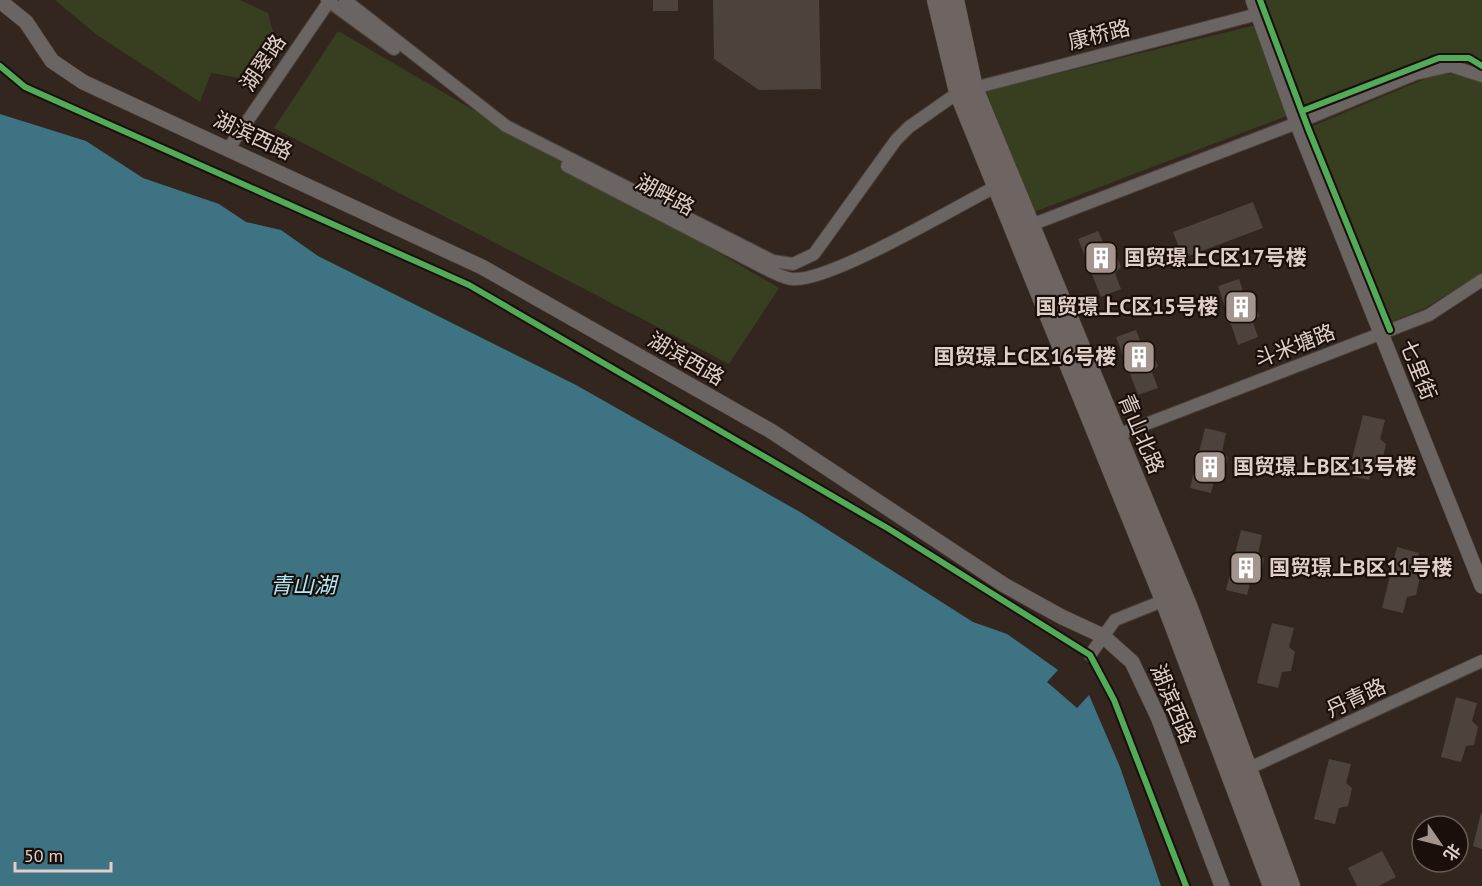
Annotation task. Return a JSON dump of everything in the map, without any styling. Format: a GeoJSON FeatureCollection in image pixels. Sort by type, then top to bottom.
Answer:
{"type":"FeatureCollection","features":[{"type":"Feature","properties":{"kind":"main road","name":"青山北路"},"geometry":{"type":"LineString","coordinates":[[937,0],[961,93],[1004,183],[1273,886]]}},
{"type":"Feature","properties":{"kind":"main road","name":"青山北路"},"geometry":{"type":"LineString","coordinates":[[954,0],[961,93]]}},
{"type":"Feature","properties":{"kind":"main road","name":"青山北路"},"geometry":{"type":"LineString","coordinates":[[1004,183],[1031,225],[1115,436],[1188,608],[1245,770],[1290,886]]}},
{"type":"Feature","properties":{"kind":"street","name":"湖滨西路"},"geometry":{"type":"LineString","coordinates":[[0,0],[26,22],[52,61],[82,81],[482,267],[771,431],[1004,585],[1062,617],[1103,636],[1132,662],[1158,717],[1222,886]]}},
{"type":"Feature","properties":{"kind":"street","name":"湖畔路"},"geometry":{"type":"LineString","coordinates":[[329,0],[501,131],[724,248],[793,279],[817,275],[852,261],[1004,183]]}},
{"type":"Feature","properties":{"kind":"street","name":"湖翠路"},"geometry":{"type":"LineString","coordinates":[[229,148],[329,0]]}},
{"type":"Feature","properties":{"kind":"street","name":"湖畔路"},"geometry":{"type":"LineString","coordinates":[[345,0],[506,126],[773,261],[793,264],[814,254],[897,140],[909,127],[961,93]]}},
{"type":"Feature","properties":{"kind":"street","name":"康桥路"},"geometry":{"type":"LineString","coordinates":[[961,93],[1256,7]]}},
{"type":"Feature","properties":{"kind":"street","name":"七里街"},"geometry":{"type":"LineString","coordinates":[[1256,7],[1297,123],[1482,586]]}},
{"type":"Feature","properties":{"kind":"street"},"geometry":{"type":"LineString","coordinates":[[1031,225],[1297,123],[1415,74],[1450,66],[1482,76]]}},
{"type":"Feature","properties":{"kind":"street","name":"斗米塘路"},"geometry":{"type":"LineString","coordinates":[[1115,436],[1429,315],[1482,280]]}},
{"type":"Feature","properties":{"kind":"street"},"geometry":{"type":"LineString","coordinates":[[1090,655],[1115,620],[1164,600]]}},
{"type":"Feature","properties":{"kind":"street","name":"丹青路"},"geometry":{"type":"LineString","coordinates":[[1245,770],[1482,660]]}},
{"type":"Feature","properties":{"kind":"green space"},"geometry":{"type":"Polygon","coordinates":[[[55,0],[240,0],[268,13],[277,47],[258,81],[211,73],[200,102],[97,35],[55,0]]]}},
{"type":"Feature","properties":{"kind":"green space"},"geometry":{"type":"Polygon","coordinates":[[[1260,0],[1482,0],[1482,66],[1469,58],[1439,58],[1034,212],[986,91],[1268,22],[1260,0]]]}},
{"type":"Feature","properties":{"kind":"green space"},"geometry":{"type":"Polygon","coordinates":[[[338,31],[779,288],[729,364],[274,128],[338,31]]]}},
{"type":"Feature","properties":{"kind":"green space"},"geometry":{"type":"Polygon","coordinates":[[[1434,75],[1468,76],[1482,83],[1482,273],[1425,308],[1386,324],[1308,128],[1434,75]]]}},
{"type":"Feature","properties":{"kind":"water","name":"青山湖"},"geometry":{"type":"Polygon","coordinates":[[[0,114],[86,141],[143,178],[219,204],[246,222],[281,230],[318,256],[576,385],[800,512],[973,622],[1007,634],[1058,670],[1047,682],[1077,708],[1089,695],[1120,767],[1161,886],[0,886],[0,114]]]}},
{"type":"Feature","properties":{"kind":"building"},"geometry":{"type":"Polygon","coordinates":[[[653,0],[678,0],[678,11],[653,11],[653,0]]]}},
{"type":"Feature","properties":{"kind":"building"},"geometry":{"type":"Polygon","coordinates":[[[713,0],[819,0],[821,89],[759,90],[714,59],[713,0]]]}},
{"type":"Feature","properties":{"kind":"building"},"geometry":{"type":"Polygon","coordinates":[[[1253,202],[1263,228],[1183,258],[1173,232],[1253,202]]]}},
{"type":"Feature","properties":{"kind":"building","name":"国贸璟上C区17号楼"},"geometry":{"type":"Polygon","coordinates":[[[1098,231],[1106,249],[1114,250],[1121,267],[1115,273],[1121,289],[1101,297],[1078,239],[1098,231]]]}},
{"type":"Feature","properties":{"kind":"building","name":"国贸璟上C区15号楼"},"geometry":{"type":"Polygon","coordinates":[[[1239,279],[1245,297],[1253,298],[1259,316],[1253,322],[1258,337],[1238,345],[1218,286],[1239,279]]]}},
{"type":"Feature","properties":{"kind":"building","name":"国贸璟上C区16号楼"},"geometry":{"type":"Polygon","coordinates":[[[1136,330],[1143,348],[1151,349],[1158,366],[1152,372],[1158,388],[1138,395],[1116,337],[1136,330]]]}},
{"type":"Feature","properties":{"kind":"building"},"geometry":{"type":"Polygon","coordinates":[[[1363,415],[1385,420],[1380,439],[1386,444],[1382,463],[1373,464],[1369,480],[1348,475],[1363,415]]]}},
{"type":"Feature","properties":{"kind":"building","name":"国贸璟上B区13号楼"},"geometry":{"type":"Polygon","coordinates":[[[1205,428],[1226,433],[1222,452],[1228,457],[1224,476],[1215,477],[1211,493],[1190,488],[1205,428]]]}},
{"type":"Feature","properties":{"kind":"building","name":"国贸璟上B区11号楼"},"geometry":{"type":"Polygon","coordinates":[[[1241,530],[1262,535],[1258,554],[1264,559],[1260,578],[1251,579],[1247,595],[1226,590],[1241,530]]]}},
{"type":"Feature","properties":{"kind":"building"},"geometry":{"type":"Polygon","coordinates":[[[1397,547],[1419,553],[1414,572],[1420,577],[1416,595],[1407,597],[1403,613],[1382,608],[1397,547]]]}},
{"type":"Feature","properties":{"kind":"building"},"geometry":{"type":"Polygon","coordinates":[[[1272,623],[1294,628],[1289,647],[1295,652],[1291,671],[1282,672],[1278,688],[1257,683],[1272,623]]]}},
{"type":"Feature","properties":{"kind":"building"},"geometry":{"type":"Polygon","coordinates":[[[1456,697],[1477,703],[1472,721],[1478,727],[1474,745],[1466,746],[1461,762],[1441,757],[1456,697]]]}},
{"type":"Feature","properties":{"kind":"building"},"geometry":{"type":"Polygon","coordinates":[[[1329,759],[1351,764],[1346,783],[1352,788],[1348,806],[1339,808],[1335,824],[1314,819],[1329,759]]]}},
{"type":"Feature","properties":{"kind":"building"},"geometry":{"type":"Polygon","coordinates":[[[1482,813],[1482,849],[1473,846],[1482,813]]]}},
{"type":"Feature","properties":{"kind":"building"},"geometry":{"type":"Polygon","coordinates":[[[1382,851],[1396,877],[1379,886],[1357,886],[1348,868],[1382,851]]]}},
{"type":"Feature","properties":{"kind":"cycle path"},"geometry":{"type":"LineString","coordinates":[[1260,0],[1308,128],[1390,330]]}},
{"type":"Feature","properties":{"kind":"cycle path"},"geometry":{"type":"LineString","coordinates":[[1302,111],[1439,58],[1469,58],[1482,66]]}},
{"type":"Feature","properties":{"kind":"cycle path"},"geometry":{"type":"LineString","coordinates":[[0,66],[25,87],[469,285],[889,529],[1090,655],[1114,700],[1186,886]]}},
{"type":"Feature","properties":{"kind":"place","name":"国贸璟上C区17号楼"},"geometry":{"type":"Point","coordinates":[1101,258]}},
{"type":"Feature","properties":{"kind":"place","name":"国贸璟上C区15号楼"},"geometry":{"type":"Point","coordinates":[1241,307]}},
{"type":"Feature","properties":{"kind":"place","name":"国贸璟上C区16号楼"},"geometry":{"type":"Point","coordinates":[1139,357]}},
{"type":"Feature","properties":{"kind":"place","name":"国贸璟上B区13号楼"},"geometry":{"type":"Point","coordinates":[1210,467]}},
{"type":"Feature","properties":{"kind":"place","name":"国贸璟上B区11号楼"},"geometry":{"type":"Point","coordinates":[1246,568]}}]}
